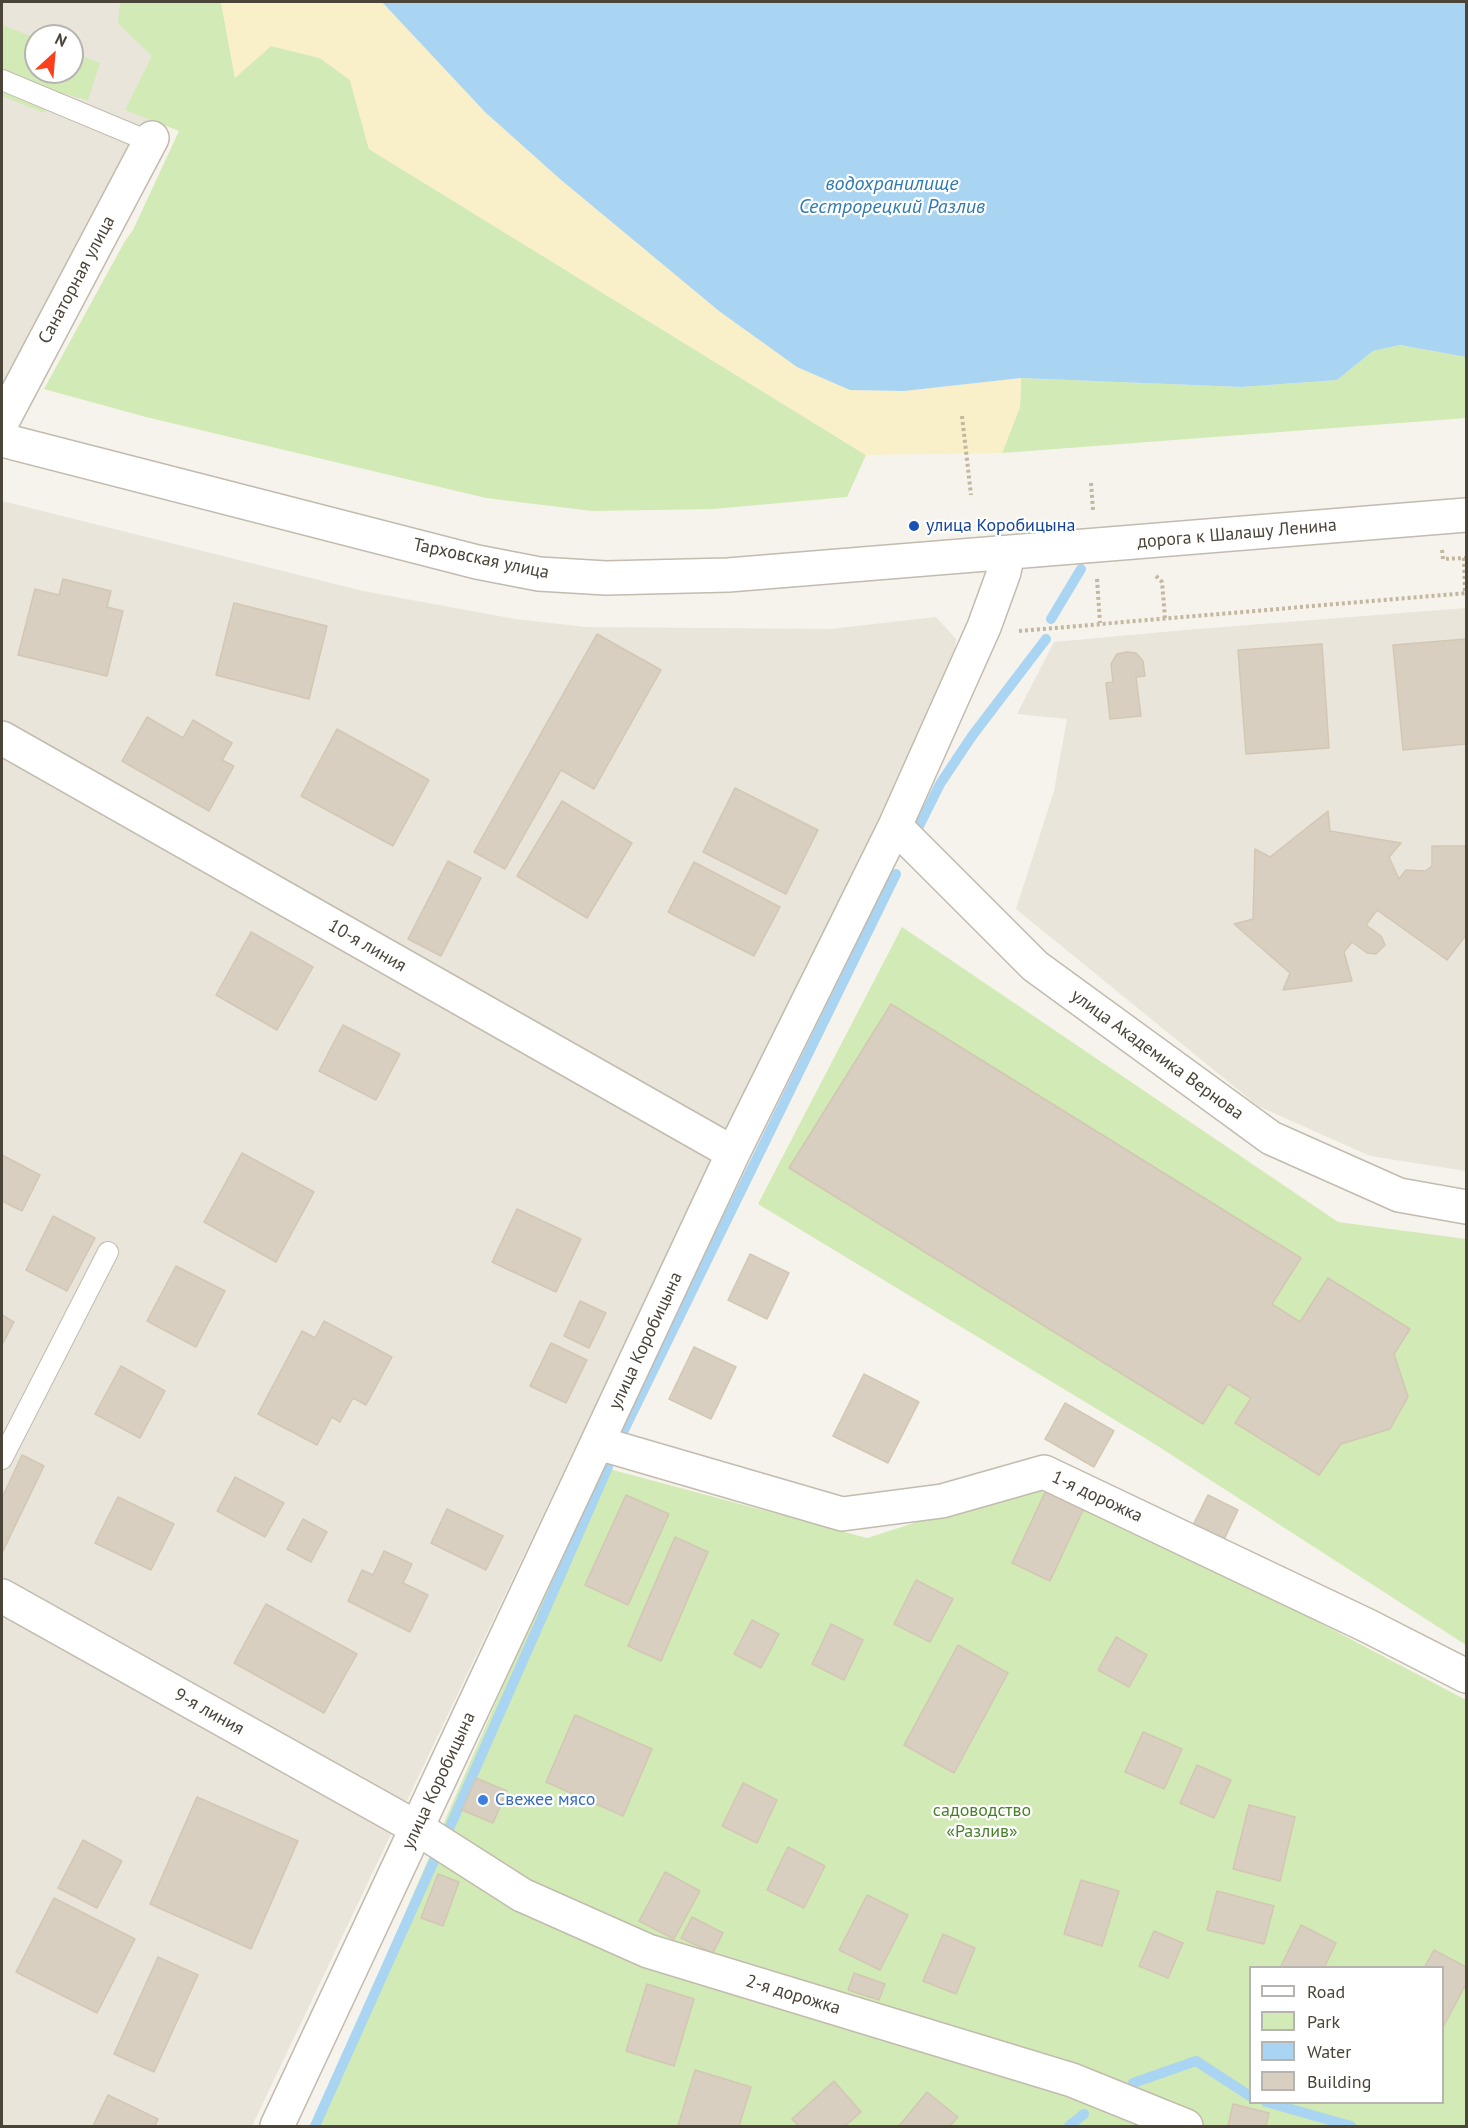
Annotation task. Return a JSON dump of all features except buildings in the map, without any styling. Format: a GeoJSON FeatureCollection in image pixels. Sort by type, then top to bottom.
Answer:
{"type":"FeatureCollection","features":[{"type":"Feature","properties":{"kind":"street","name":"Санаторная улица"},"geometry":{"type":"LineString","coordinates":[[2,422],[152,138]]}},
{"type":"Feature","properties":{"kind":"street","name":"Тарховская улица"},"geometry":{"type":"LineString","coordinates":[[2,440],[477,562],[539,574],[606,578],[728,575],[1008,553]]}},
{"type":"Feature","properties":{"kind":"street","name":"дорога к Шалашу Ленина"},"geometry":{"type":"LineString","coordinates":[[1008,553],[1467,515]]}},
{"type":"Feature","properties":{"kind":"street","name":"улица Коробицына"},"geometry":{"type":"LineString","coordinates":[[277,2127],[733,1153],[895,825],[984,627],[1004,572],[1008,553]]}},
{"type":"Feature","properties":{"kind":"street","name":"10-я линия"},"geometry":{"type":"LineString","coordinates":[[2,738],[733,1153]]}},
{"type":"Feature","properties":{"kind":"street","name":"улица Академика Вернова"},"geometry":{"type":"LineString","coordinates":[[895,825],[1035,966],[1271,1138],[1399,1195],[1467,1207]]}},
{"type":"Feature","properties":{"kind":"street","name":"1-я дорожка"},"geometry":{"type":"LineString","coordinates":[[598,1443],[842,1514],[942,1501],[1044,1472],[1358,1620],[1467,1676]]}},
{"type":"Feature","properties":{"kind":"street","name":"9-я линия"},"geometry":{"type":"LineString","coordinates":[[2,1596],[417,1828]]}},
{"type":"Feature","properties":{"kind":"street","name":"2-я дорожка"},"geometry":{"type":"LineString","coordinates":[[417,1828],[522,1895],[648,1951],[1072,2080],[1186,2127]]}},
{"type":"Feature","properties":{"kind":"lane"},"geometry":{"type":"LineString","coordinates":[[2,80],[141,138],[152,138]]}},
{"type":"Feature","properties":{"kind":"lane"},"geometry":{"type":"LineString","coordinates":[[2,1459],[108,1252]]}},
{"type":"Feature","properties":{"kind":"path"},"geometry":{"type":"LineString","coordinates":[[962,416],[971,495]]}},
{"type":"Feature","properties":{"kind":"path"},"geometry":{"type":"LineString","coordinates":[[1091,483],[1093,514]]}},
{"type":"Feature","properties":{"kind":"path"},"geometry":{"type":"LineString","coordinates":[[1097,576],[1100,623]]}},
{"type":"Feature","properties":{"kind":"path"},"geometry":{"type":"LineString","coordinates":[[984,627],[999,632],[1467,593]]}},
{"type":"Feature","properties":{"kind":"shaded area"},"geometry":{"type":"Polygon","coordinates":[[[2,2],[218,2],[2,389],[2,2]]]}},
{"type":"Feature","properties":{"kind":"shaded area"},"geometry":{"type":"Polygon","coordinates":[[[2,501],[363,591],[515,619],[586,627],[830,629],[936,617],[956,639],[952,668],[712,1160],[252,2126],[2,2126],[2,501]]]}},
{"type":"Feature","properties":{"kind":"shaded area"},"geometry":{"type":"Polygon","coordinates":[[[1466,608],[1466,1171],[1370,1156],[1258,1106],[1016,909],[1054,791],[1067,719],[1017,714],[1054,642],[1466,608]]]}},
{"type":"Feature","properties":{"kind":"green space"},"geometry":{"type":"Polygon","coordinates":[[[120,2],[221,2],[235,77],[271,46],[320,58],[350,80],[369,149],[866,455],[847,497],[713,509],[592,511],[486,498],[146,417],[44,389],[133,230],[179,131],[125,110],[152,56],[118,23],[120,2]]]}},
{"type":"Feature","properties":{"kind":"green space"},"geometry":{"type":"Polygon","coordinates":[[[2,25],[24,33],[24,84],[84,84],[84,57],[100,63],[88,100],[53,91],[44,113],[2,96],[2,25]]]}},
{"type":"Feature","properties":{"kind":"green space"},"geometry":{"type":"Polygon","coordinates":[[[1400,345],[1466,357],[1466,418],[1002,453],[1020,407],[1021,378],[1241,387],[1337,380],[1373,351],[1400,345]]]}},
{"type":"Feature","properties":{"kind":"green space"},"geometry":{"type":"Polygon","coordinates":[[[902,927],[1338,1222],[1466,1239],[1466,1645],[1153,1443],[758,1204],[902,927]]]}},
{"type":"Feature","properties":{"kind":"green space","name":"садоводство «Разлив»"},"geometry":{"type":"Polygon","coordinates":[[[598,1466],[867,1538],[1049,1480],[1466,1700],[1466,2126],[313,2126],[598,1466]]]}},
{"type":"Feature","properties":{"kind":"sand"},"geometry":{"type":"Polygon","coordinates":[[[221,2],[382,2],[485,112],[560,179],[719,311],[797,367],[850,390],[904,391],[1021,378],[1020,407],[1002,453],[866,455],[369,149],[350,80],[320,58],[271,46],[235,78],[221,2]]]}},
{"type":"Feature","properties":{"kind":"water","name":"водохранилище Сестрорецкий Разлив"},"geometry":{"type":"Polygon","coordinates":[[[382,2],[1466,2],[1466,357],[1400,345],[1373,351],[1337,380],[1241,387],[1021,378],[904,391],[850,390],[797,367],[719,311],[560,179],[485,112],[382,2]]]}},
{"type":"Feature","properties":{"kind":"waterway"},"geometry":{"type":"LineString","coordinates":[[1051,619],[1081,569]]}},
{"type":"Feature","properties":{"kind":"waterway"},"geometry":{"type":"LineString","coordinates":[[913,838],[940,784],[972,736],[1046,639]]}},
{"type":"Feature","properties":{"kind":"waterway"},"geometry":{"type":"LineString","coordinates":[[622,1434],[896,874]]}},
{"type":"Feature","properties":{"kind":"waterway"},"geometry":{"type":"LineString","coordinates":[[449,1829],[608,1467]]}},
{"type":"Feature","properties":{"kind":"waterway"},"geometry":{"type":"LineString","coordinates":[[315,2126],[434,1861]]}},
{"type":"Feature","properties":{"kind":"waterway"},"geometry":{"type":"LineString","coordinates":[[1133,2083],[1196,2061],[1249,2095]]}},
{"type":"Feature","properties":{"kind":"waterway"},"geometry":{"type":"LineString","coordinates":[[1273,2104],[1351,2126]]}},
{"type":"Feature","properties":{"kind":"waterway"},"geometry":{"type":"LineString","coordinates":[[1069,2126],[1084,2114]]}},
{"type":"Feature","properties":{"kind":"place","name":"улица Коробицына"},"geometry":{"type":"Point","coordinates":[914,526]}},
{"type":"Feature","properties":{"kind":"place","name":"Свежее мясо"},"geometry":{"type":"Point","coordinates":[483,1800]}}]}
